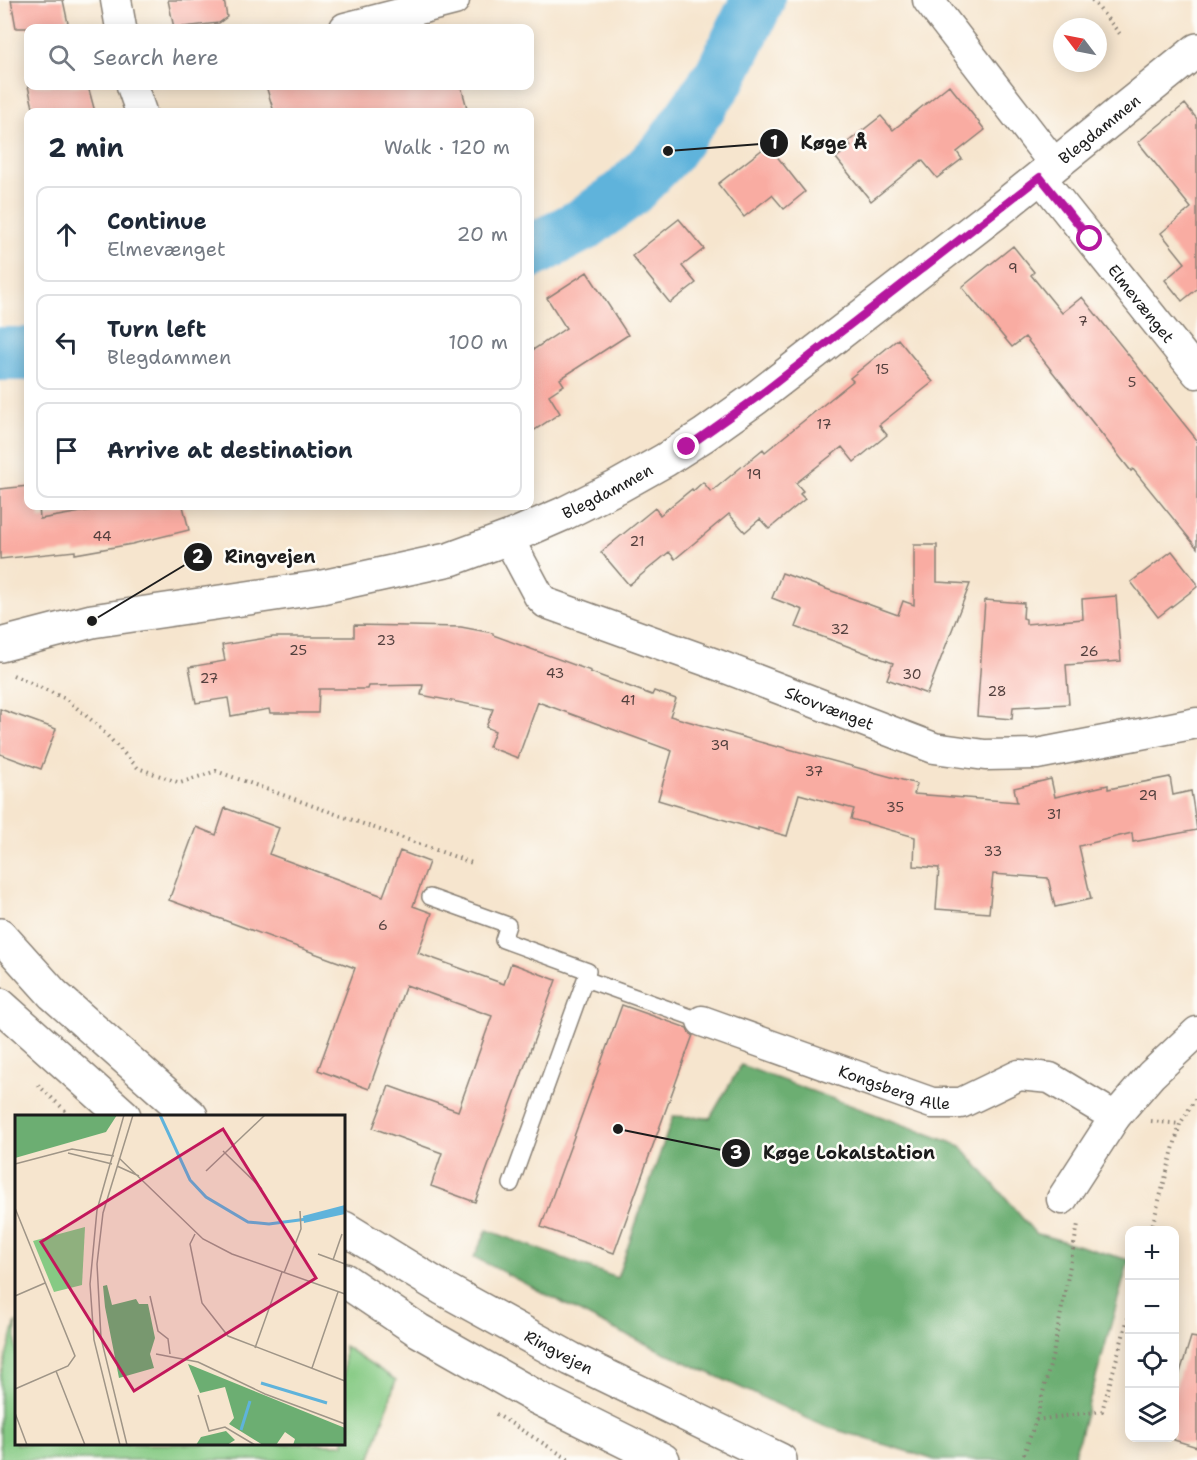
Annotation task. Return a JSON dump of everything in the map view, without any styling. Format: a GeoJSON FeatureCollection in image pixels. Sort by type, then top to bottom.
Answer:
{"type":"FeatureCollection","features":[{"type":"Feature","properties":{"kind":"street"},"geometry":{"type":"LineString","coordinates":[[116,0],[120,24]]}},
{"type":"Feature","properties":{"kind":"street"},"geometry":{"type":"LineString","coordinates":[[361,24],[454,0]]}},
{"type":"Feature","properties":{"kind":"street","name":"Elmevænget"},"geometry":{"type":"LineString","coordinates":[[928,0],[1048,171],[1197,373]]}},
{"type":"Feature","properties":{"kind":"street","name":"Blegdammen"},"geometry":{"type":"LineString","coordinates":[[5,659],[92,621],[322,587],[451,559],[508,538],[617,487],[704,435],[765,391],[1048,171],[1197,50]]}},
{"type":"Feature","properties":{"kind":"street"},"geometry":{"type":"LineString","coordinates":[[133,90],[140,108]]}},
{"type":"Feature","properties":{"kind":"street","name":"Skovvænget"},"geometry":{"type":"LineString","coordinates":[[508,538],[539,596],[546,603],[718,665],[934,748],[985,756],[1037,754],[1197,723]]}},
{"type":"Feature","properties":{"kind":"street"},"geometry":{"type":"LineString","coordinates":[[0,935],[53,994],[190,1115]]}},
{"type":"Feature","properties":{"kind":"street"},"geometry":{"type":"LineString","coordinates":[[0,1005],[123,1115]]}},
{"type":"Feature","properties":{"kind":"street","name":"Kongsberg Alle"},"geometry":{"type":"LineString","coordinates":[[702,1021],[932,1103],[961,1104],[1019,1076],[1050,1078],[1115,1117]]}},
{"type":"Feature","properties":{"kind":"street"},"geometry":{"type":"LineString","coordinates":[[1062,1199],[1115,1117],[1151,1075],[1197,1032]]}},
{"type":"Feature","properties":{"kind":"street","name":"Ringvejen"},"geometry":{"type":"LineString","coordinates":[[345,1229],[442,1288],[571,1359],[780,1460]]}},
{"type":"Feature","properties":{"kind":"street"},"geometry":{"type":"LineString","coordinates":[[345,1281],[418,1330],[536,1397],[663,1460]]}},
{"type":"Feature","properties":{"kind":"lane"},"geometry":{"type":"LineString","coordinates":[[430,897],[508,925],[502,940],[588,971],[511,1184]]}},
{"type":"Feature","properties":{"kind":"lane"},"geometry":{"type":"LineString","coordinates":[[585,979],[702,1021]]}},
{"type":"Feature","properties":{"kind":"path"},"geometry":{"type":"LineString","coordinates":[[1092,0],[1120,34]]}},
{"type":"Feature","properties":{"kind":"path"},"geometry":{"type":"LineString","coordinates":[[5,659],[66,699],[96,724],[138,768],[180,783],[216,771],[475,864]]}},
{"type":"Feature","properties":{"kind":"path"},"geometry":{"type":"LineString","coordinates":[[1152,1226],[1180,1124],[1197,1096]]}},
{"type":"Feature","properties":{"kind":"path"},"geometry":{"type":"LineString","coordinates":[[1023,1460],[1053,1354],[1078,1222],[1062,1199]]}},
{"type":"Feature","properties":{"kind":"path"},"geometry":{"type":"LineString","coordinates":[[1036,1420],[1102,1411],[1125,1329]]}},
{"type":"Feature","properties":{"kind":"green space"},"geometry":{"type":"Polygon","coordinates":[[[741,1065],[961,1146],[1035,1233],[1125,1259],[1125,1274],[1073,1460],[935,1460],[824,1426],[603,1324],[474,1257],[487,1230],[617,1278],[673,1116],[710,1118],[741,1065]]]}},
{"type":"Feature","properties":{"kind":"green space"},"geometry":{"type":"Polygon","coordinates":[[[15,1325],[15,1445],[345,1445],[345,1347],[396,1380],[370,1460],[0,1460],[0,1377],[15,1325]]]}},
{"type":"Feature","properties":{"kind":"building"},"geometry":{"type":"Polygon","coordinates":[[[11,0],[63,0],[68,24],[24,24],[24,28],[16,28],[11,0]]]}},
{"type":"Feature","properties":{"kind":"building"},"geometry":{"type":"Polygon","coordinates":[[[168,0],[224,0],[227,17],[219,23],[173,24],[168,0]]]}},
{"type":"Feature","properties":{"kind":"building"},"geometry":{"type":"Polygon","coordinates":[[[949,85],[985,130],[957,152],[962,159],[937,178],[922,160],[871,201],[836,158],[851,146],[848,142],[881,116],[893,130],[949,85]]]}},
{"type":"Feature","properties":{"kind":"building"},"geometry":{"type":"Polygon","coordinates":[[[29,90],[89,90],[94,108],[33,108],[29,90]]]}},
{"type":"Feature","properties":{"kind":"building"},"geometry":{"type":"Polygon","coordinates":[[[267,90],[462,90],[467,108],[273,108],[267,90]]]}},
{"type":"Feature","properties":{"kind":"building"},"geometry":{"type":"Polygon","coordinates":[[[1185,104],[1197,119],[1197,289],[1182,301],[1165,280],[1185,263],[1161,233],[1191,208],[1138,142],[1185,104]]]}},
{"type":"Feature","properties":{"kind":"building"},"geometry":{"type":"Polygon","coordinates":[[[768,145],[805,192],[784,209],[772,195],[744,217],[718,184],[768,145]]]}},
{"type":"Feature","properties":{"kind":"building"},"geometry":{"type":"Polygon","coordinates":[[[679,219],[704,249],[682,266],[696,283],[670,303],[632,256],[679,219]]]}},
{"type":"Feature","properties":{"kind":"building"},"geometry":{"type":"Polygon","coordinates":[[[1013,246],[1034,272],[1031,275],[1062,313],[1082,297],[1197,440],[1197,548],[1133,469],[1131,471],[1025,337],[1012,347],[962,287],[1013,246]]]}},
{"type":"Feature","properties":{"kind":"building"},"geometry":{"type":"Polygon","coordinates":[[[587,272],[628,335],[560,379],[564,385],[549,395],[560,413],[534,430],[534,349],[566,328],[547,298],[587,272]]]}},
{"type":"Feature","properties":{"kind":"building"},"geometry":{"type":"Polygon","coordinates":[[[898,339],[933,382],[879,425],[887,435],[854,462],[842,447],[796,483],[803,491],[800,494],[805,499],[769,529],[760,519],[745,532],[729,514],[675,559],[669,552],[629,585],[601,552],[655,508],[660,515],[703,482],[711,492],[763,449],[765,452],[853,381],[850,378],[898,339]]]}},
{"type":"Feature","properties":{"kind":"building"},"geometry":{"type":"Polygon","coordinates":[[[24,486],[24,510],[39,510],[40,519],[93,510],[184,510],[189,530],[132,544],[75,554],[75,551],[0,559],[0,489],[24,486]]]}},
{"type":"Feature","properties":{"kind":"building"},"geometry":{"type":"Polygon","coordinates":[[[914,545],[937,545],[937,582],[970,584],[927,694],[887,679],[893,663],[796,627],[803,610],[772,598],[782,573],[898,615],[903,601],[914,605],[914,545]]]}},
{"type":"Feature","properties":{"kind":"building"},"geometry":{"type":"Polygon","coordinates":[[[1172,551],[1197,583],[1197,587],[1158,617],[1131,582],[1172,551]]]}},
{"type":"Feature","properties":{"kind":"building"},"geometry":{"type":"Polygon","coordinates":[[[1116,596],[1121,661],[1066,665],[1069,704],[1013,707],[1012,719],[977,716],[985,600],[1024,603],[1023,618],[1026,619],[1026,624],[1083,619],[1082,599],[1116,596]]]}},
{"type":"Feature","properties":{"kind":"building"},"geometry":{"type":"Polygon","coordinates":[[[354,625],[461,627],[493,633],[493,635],[652,695],[654,691],[676,699],[670,716],[917,784],[914,794],[1017,802],[1014,788],[1051,779],[1055,797],[1108,785],[1108,789],[1170,777],[1173,795],[1191,791],[1197,830],[1133,842],[1132,833],[1079,846],[1091,899],[1055,907],[1048,878],[993,874],[989,913],[936,909],[939,868],[914,866],[915,837],[851,819],[854,809],[799,794],[787,836],[758,828],[758,830],[658,800],[672,751],[538,702],[518,758],[489,747],[495,731],[486,727],[493,709],[421,695],[423,685],[369,686],[368,689],[319,689],[318,713],[270,713],[269,709],[231,716],[228,698],[196,703],[189,667],[225,661],[222,645],[273,637],[354,637],[354,625]]]}},
{"type":"Feature","properties":{"kind":"building"},"geometry":{"type":"Polygon","coordinates":[[[0,709],[56,729],[41,769],[0,754],[0,709]]]}},
{"type":"Feature","properties":{"kind":"building"},"geometry":{"type":"Polygon","coordinates":[[[225,808],[279,828],[269,854],[383,896],[400,851],[429,862],[413,906],[432,913],[418,953],[504,984],[511,963],[556,980],[475,1202],[431,1186],[442,1153],[373,1128],[389,1086],[458,1111],[492,1016],[406,985],[369,1089],[318,1070],[355,968],[169,900],[196,827],[216,835],[225,808]]]}},
{"type":"Feature","properties":{"kind":"building"},"geometry":{"type":"Polygon","coordinates":[[[622,1005],[687,1028],[693,1035],[614,1253],[541,1227],[622,1005]]]}},
{"type":"Feature","properties":{"kind":"building"},"geometry":{"type":"Polygon","coordinates":[[[1191,1337],[1197,1338],[1197,1447],[1179,1442],[1179,1376],[1191,1337]]]}},
{"type":"Feature","properties":{"kind":"waterway"},"geometry":{"type":"LineString","coordinates":[[534,250],[584,224],[628,192],[668,151],[721,75],[758,0]]}},
{"type":"Feature","properties":{"kind":"waterway"},"geometry":{"type":"LineString","coordinates":[[0,354],[24,354]]}},
{"type":"Feature","properties":{"kind":"place","name":"Køge Å"},"geometry":{"type":"Point","coordinates":[668,151]}},
{"type":"Feature","properties":{"kind":"place","name":"Ringvejen"},"geometry":{"type":"Point","coordinates":[92,621]}},
{"type":"Feature","properties":{"kind":"place","name":"Køge Lokalstation"},"geometry":{"type":"Point","coordinates":[618,1129]}},
{"type":"Feature","properties":{"kind":"route"},"geometry":{"type":"LineString","coordinates":[[687,447],[756,398],[1040,177],[1090,239]]}}]}
